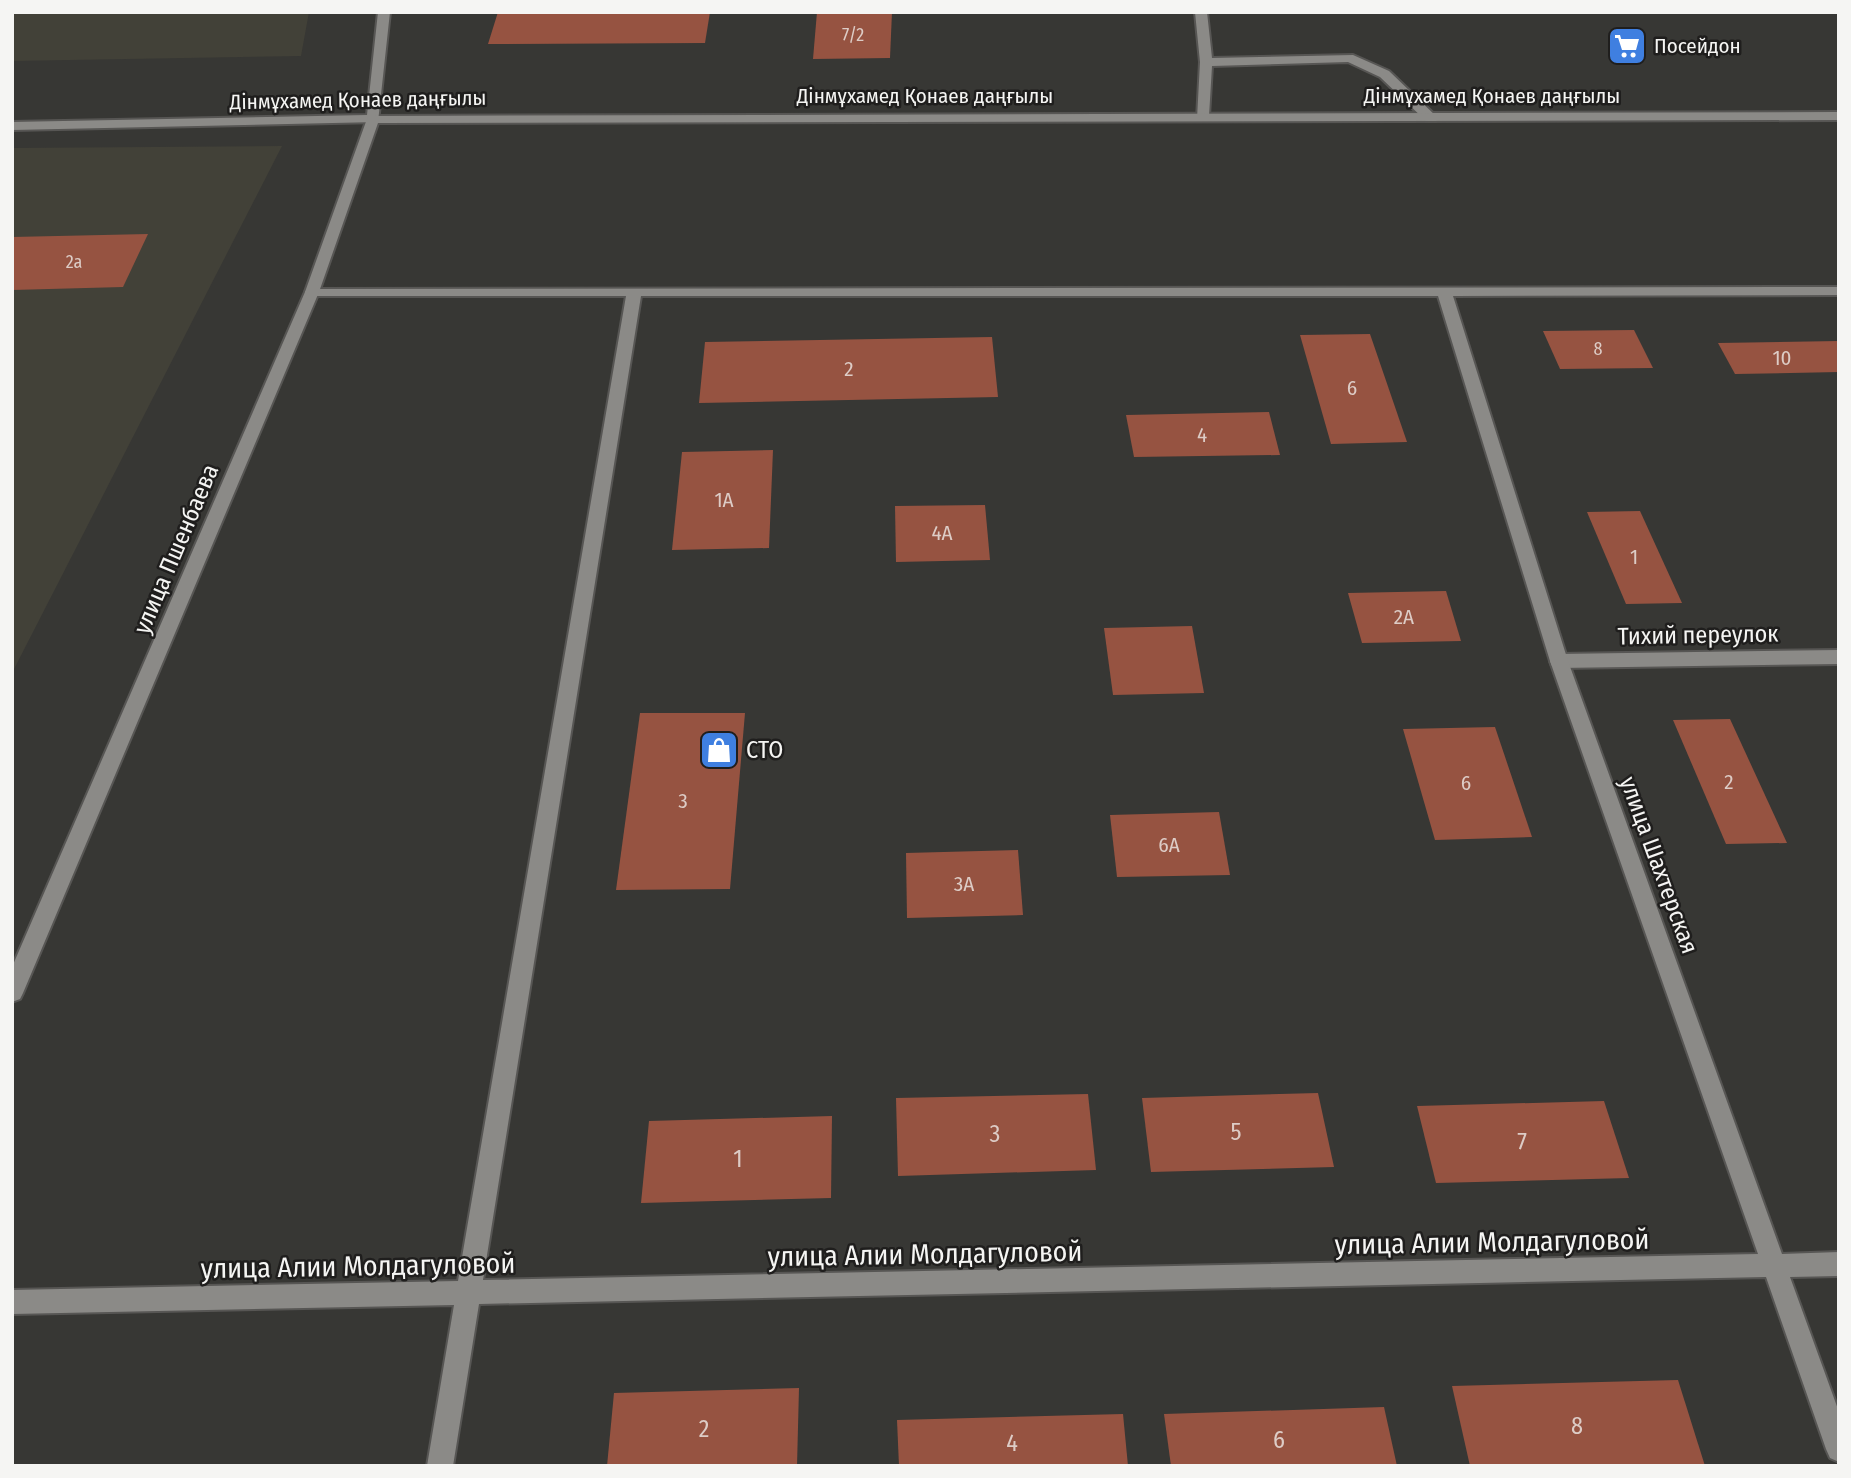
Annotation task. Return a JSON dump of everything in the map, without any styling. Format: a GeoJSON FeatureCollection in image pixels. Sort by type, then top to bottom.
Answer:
{"type":"FeatureCollection","features":[{"type":"Feature","properties":{"kind":"street","name":"улица Пшенбаева"},"geometry":{"type":"LineString","coordinates":[[12,993],[312,292],[373,119],[384,12]]}},
{"type":"Feature","properties":{"kind":"street"},"geometry":{"type":"LineString","coordinates":[[1201,12],[1206,62],[1202,116]]}},
{"type":"Feature","properties":{"kind":"street"},"geometry":{"type":"LineString","coordinates":[[1206,62],[1349,58],[1370,63],[1383,71],[1431,118]]}},
{"type":"Feature","properties":{"kind":"street","name":"Дінмұхамед Қонаев даңғылы"},"geometry":{"type":"LineString","coordinates":[[12,126],[373,119],[1839,116]]}},
{"type":"Feature","properties":{"kind":"street"},"geometry":{"type":"LineString","coordinates":[[312,292],[1839,291]]}},
{"type":"Feature","properties":{"kind":"street"},"geometry":{"type":"LineString","coordinates":[[440,1466],[634,293]]}},
{"type":"Feature","properties":{"kind":"street","name":"улица Шахтерская"},"geometry":{"type":"LineString","coordinates":[[1445,293],[1559,662],[1839,1450]]}},
{"type":"Feature","properties":{"kind":"street","name":"Тихий переулок"},"geometry":{"type":"LineString","coordinates":[[1559,662],[1839,657]]}},
{"type":"Feature","properties":{"kind":"street","name":"улица Алии Молдагуловой"},"geometry":{"type":"LineString","coordinates":[[12,1302],[1839,1264]]}},
{"type":"Feature","properties":{"kind":"shaded area"},"geometry":{"type":"Polygon","coordinates":[[[12,12],[309,12],[301,56],[12,61],[12,12]]]}},
{"type":"Feature","properties":{"kind":"shaded area"},"geometry":{"type":"Polygon","coordinates":[[[282,146],[12,673],[12,148],[282,146]]]}},
{"type":"Feature","properties":{"kind":"building"},"geometry":{"type":"Polygon","coordinates":[[[498,12],[710,12],[705,43],[488,44],[498,12]]]}},
{"type":"Feature","properties":{"kind":"building"},"geometry":{"type":"Polygon","coordinates":[[[817,12],[892,12],[890,58],[813,59],[817,12]]]}},
{"type":"Feature","properties":{"kind":"building"},"geometry":{"type":"Polygon","coordinates":[[[148,234],[123,287],[12,290],[12,237],[148,234]]]}},
{"type":"Feature","properties":{"kind":"building"},"geometry":{"type":"Polygon","coordinates":[[[1634,330],[1653,368],[1560,369],[1543,331],[1634,330]]]}},
{"type":"Feature","properties":{"kind":"building"},"geometry":{"type":"Polygon","coordinates":[[[1370,334],[1407,442],[1331,444],[1300,335],[1370,334]]]}},
{"type":"Feature","properties":{"kind":"building"},"geometry":{"type":"Polygon","coordinates":[[[992,337],[998,397],[699,403],[705,342],[992,337]]]}},
{"type":"Feature","properties":{"kind":"building"},"geometry":{"type":"Polygon","coordinates":[[[1839,341],[1839,372],[1735,374],[1718,343],[1839,341]]]}},
{"type":"Feature","properties":{"kind":"building"},"geometry":{"type":"Polygon","coordinates":[[[1269,412],[1280,455],[1134,457],[1126,415],[1269,412]]]}},
{"type":"Feature","properties":{"kind":"building"},"geometry":{"type":"Polygon","coordinates":[[[773,450],[769,548],[672,550],[682,452],[773,450]]]}},
{"type":"Feature","properties":{"kind":"building"},"geometry":{"type":"Polygon","coordinates":[[[985,505],[990,560],[896,562],[895,506],[985,505]]]}},
{"type":"Feature","properties":{"kind":"building"},"geometry":{"type":"Polygon","coordinates":[[[1640,511],[1682,603],[1626,604],[1587,512],[1640,511]]]}},
{"type":"Feature","properties":{"kind":"building"},"geometry":{"type":"Polygon","coordinates":[[[1446,591],[1461,641],[1362,643],[1348,593],[1446,591]]]}},
{"type":"Feature","properties":{"kind":"building"},"geometry":{"type":"Polygon","coordinates":[[[1192,626],[1204,693],[1113,695],[1104,628],[1192,626]]]}},
{"type":"Feature","properties":{"kind":"building"},"geometry":{"type":"Polygon","coordinates":[[[640,713],[745,713],[730,889],[616,890],[640,713]]]}},
{"type":"Feature","properties":{"kind":"building"},"geometry":{"type":"Polygon","coordinates":[[[1730,719],[1787,843],[1726,844],[1673,720],[1730,719]]]}},
{"type":"Feature","properties":{"kind":"building"},"geometry":{"type":"Polygon","coordinates":[[[1495,727],[1532,837],[1435,840],[1403,729],[1495,727]]]}},
{"type":"Feature","properties":{"kind":"building"},"geometry":{"type":"Polygon","coordinates":[[[1219,812],[1230,875],[1117,877],[1110,815],[1219,812]]]}},
{"type":"Feature","properties":{"kind":"building"},"geometry":{"type":"Polygon","coordinates":[[[1018,850],[1023,915],[907,918],[906,853],[1018,850]]]}},
{"type":"Feature","properties":{"kind":"building"},"geometry":{"type":"Polygon","coordinates":[[[1318,1093],[1334,1167],[1151,1172],[1142,1098],[1318,1093]]]}},
{"type":"Feature","properties":{"kind":"building"},"geometry":{"type":"Polygon","coordinates":[[[1088,1094],[1096,1170],[898,1176],[896,1098],[1088,1094]]]}},
{"type":"Feature","properties":{"kind":"building"},"geometry":{"type":"Polygon","coordinates":[[[1604,1101],[1629,1178],[1436,1183],[1417,1106],[1604,1101]]]}},
{"type":"Feature","properties":{"kind":"building"},"geometry":{"type":"Polygon","coordinates":[[[832,1116],[831,1198],[641,1203],[649,1121],[832,1116]]]}},
{"type":"Feature","properties":{"kind":"building"},"geometry":{"type":"Polygon","coordinates":[[[1678,1380],[1705,1466],[1470,1466],[1452,1386],[1678,1380]]]}},
{"type":"Feature","properties":{"kind":"building"},"geometry":{"type":"Polygon","coordinates":[[[799,1388],[797,1466],[607,1466],[614,1393],[799,1388]]]}},
{"type":"Feature","properties":{"kind":"building"},"geometry":{"type":"Polygon","coordinates":[[[1384,1407],[1397,1466],[1171,1466],[1164,1414],[1384,1407]]]}},
{"type":"Feature","properties":{"kind":"building"},"geometry":{"type":"Polygon","coordinates":[[[1123,1414],[1128,1466],[899,1466],[897,1420],[1123,1414]]]}},
{"type":"Feature","properties":{"kind":"place","name":"Посейдон"},"geometry":{"type":"Point","coordinates":[1627,46]}},
{"type":"Feature","properties":{"kind":"place","name":"СТО"},"geometry":{"type":"Point","coordinates":[719,750]}}]}
